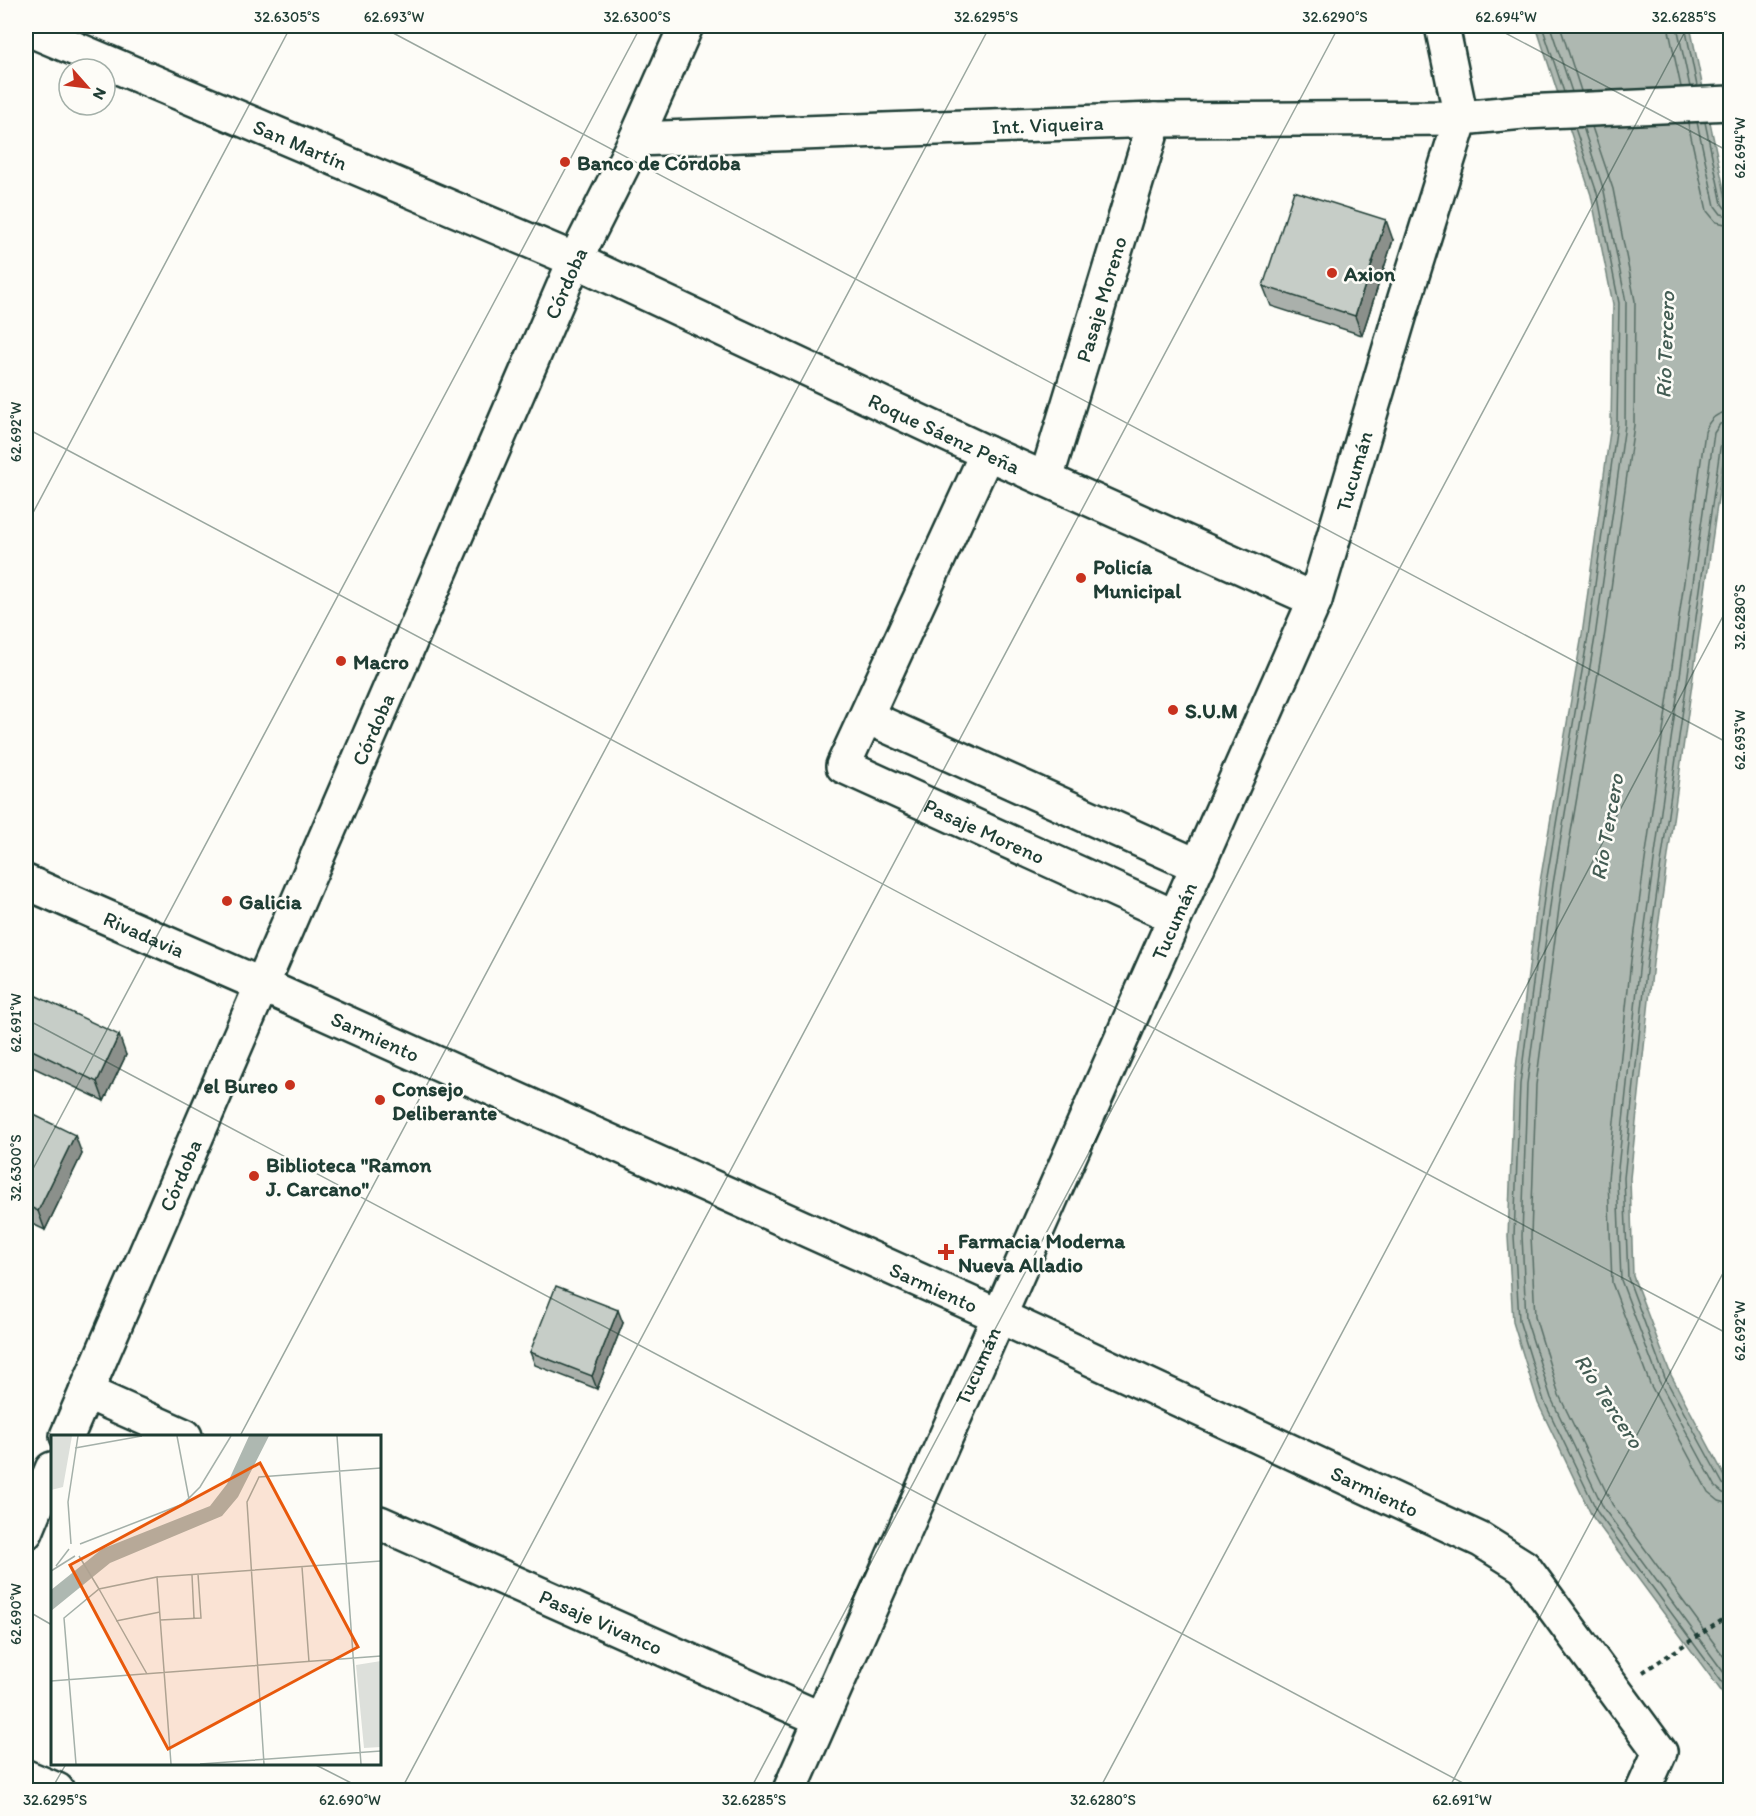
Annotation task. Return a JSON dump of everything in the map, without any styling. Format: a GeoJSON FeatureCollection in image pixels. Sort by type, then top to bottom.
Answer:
{"type":"FeatureCollection","features":[{"type":"Feature","properties":{"kind":"street","name":"Córdoba"},"geometry":{"type":"LineString","coordinates":[[68,1435],[575,260],[636,139],[686,26]]}},
{"type":"Feature","properties":{"kind":"street","name":"Tucumán"},"geometry":{"type":"LineString","coordinates":[[790,1791],[1315,600],[1461,118],[1442,26]]}},
{"type":"Feature","properties":{"kind":"street","name":"San Martín"},"geometry":{"type":"LineString","coordinates":[[26,28],[575,260]]}},
{"type":"Feature","properties":{"kind":"street","name":"Int. Viqueira"},"geometry":{"type":"LineString","coordinates":[[636,139],[1155,120],[1461,118],[1523,112],[1731,103]]}},
{"type":"Feature","properties":{"kind":"street","name":"Pasaje Moreno"},"geometry":{"type":"LineString","coordinates":[[1046,479],[1155,120]]}},
{"type":"Feature","properties":{"kind":"street","name":"Roque Sáenz Peña"},"geometry":{"type":"LineString","coordinates":[[575,260],[987,453],[1315,600]]}},
{"type":"Feature","properties":{"kind":"street","name":"Pasaje Moreno"},"geometry":{"type":"LineString","coordinates":[[987,453],[843,766],[1175,917]]}},
{"type":"Feature","properties":{"kind":"street"},"geometry":{"type":"LineString","coordinates":[[867,717],[1198,866]]}},
{"type":"Feature","properties":{"kind":"street","name":"Rivadavia"},"geometry":{"type":"LineString","coordinates":[[26,882],[262,985]]}},
{"type":"Feature","properties":{"kind":"street","name":"Sarmiento"},"geometry":{"type":"LineString","coordinates":[[262,985],[999,1316],[1481,1540],[1524,1567],[1660,1752],[1643,1791]]}},
{"type":"Feature","properties":{"kind":"street"},"geometry":{"type":"LineString","coordinates":[[86,1392],[181,1435]]}},
{"type":"Feature","properties":{"kind":"street"},"geometry":{"type":"LineString","coordinates":[[26,1532],[51,1471]]}},
{"type":"Feature","properties":{"kind":"street","name":"Pasaje Vivanco"},"geometry":{"type":"LineString","coordinates":[[381,1523],[821,1719]]}},
{"type":"Feature","properties":{"kind":"street"},"geometry":{"type":"LineString","coordinates":[[26,1777],[57,1791]]}},
{"type":"Feature","properties":{"kind":"path"},"geometry":{"type":"LineString","coordinates":[[1615,1690],[1731,1616]]}},
{"type":"Feature","properties":{"kind":"water","name":"Río Tercero"},"geometry":{"type":"Polygon","coordinates":[[[1536,26],[1690,26],[1730,218],[1730,412],[1653,963],[1630,1178],[1633,1276],[1671,1375],[1730,1486],[1730,1703],[1592,1516],[1538,1403],[1513,1322],[1508,1237],[1514,1083],[1540,882],[1582,635],[1611,424],[1613,304],[1591,195],[1536,26]]]}},
{"type":"Feature","properties":{"kind":"building","name":"Axion"},"geometry":{"type":"Polygon","coordinates":[[[1294,191],[1386,220],[1355,316],[1263,286],[1294,191]]]}},
{"type":"Feature","properties":{"kind":"building"},"geometry":{"type":"Polygon","coordinates":[[[26,991],[119,1035],[97,1082],[26,1047],[26,991]]]}},
{"type":"Feature","properties":{"kind":"building"},"geometry":{"type":"Polygon","coordinates":[[[26,1111],[75,1135],[38,1211],[26,1205],[26,1111]]]}},
{"type":"Feature","properties":{"kind":"building"},"geometry":{"type":"Polygon","coordinates":[[[556,1286],[618,1310],[592,1376],[530,1352],[556,1286]]]}},
{"type":"Feature","properties":{"kind":"place","name":"Banco de Córdoba"},"geometry":{"type":"Point","coordinates":[565,162]}},
{"type":"Feature","properties":{"kind":"place","name":"Axion"},"geometry":{"type":"Point","coordinates":[1332,273]}},
{"type":"Feature","properties":{"kind":"place","name":"Policía Municipal"},"geometry":{"type":"Point","coordinates":[1081,578]}},
{"type":"Feature","properties":{"kind":"place","name":"Macro"},"geometry":{"type":"Point","coordinates":[341,661]}},
{"type":"Feature","properties":{"kind":"place","name":"S.U.M"},"geometry":{"type":"Point","coordinates":[1173,710]}},
{"type":"Feature","properties":{"kind":"place","name":"Galicia"},"geometry":{"type":"Point","coordinates":[227,901]}},
{"type":"Feature","properties":{"kind":"place","name":"el Bureo"},"geometry":{"type":"Point","coordinates":[290,1085]}},
{"type":"Feature","properties":{"kind":"place","name":"Consejo Deliberante"},"geometry":{"type":"Point","coordinates":[380,1100]}},
{"type":"Feature","properties":{"kind":"place","name":"Biblioteca \"Ramon J. Carcano\""},"geometry":{"type":"Point","coordinates":[254,1176]}},
{"type":"Feature","properties":{"kind":"place","name":"Farmacia Moderna Nueva Alladio"},"geometry":{"type":"Point","coordinates":[946,1252]}}]}
